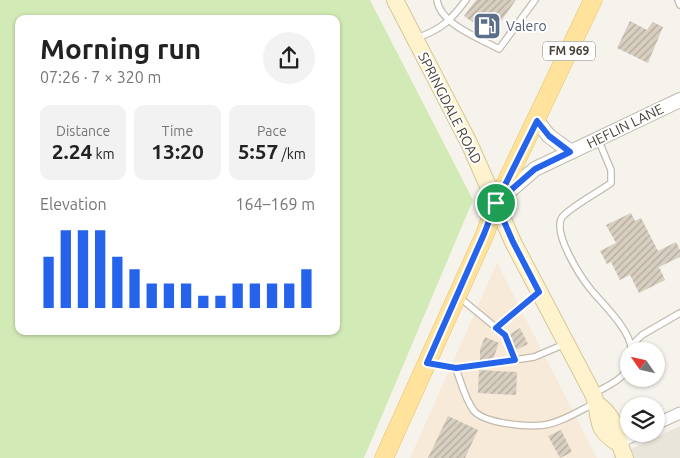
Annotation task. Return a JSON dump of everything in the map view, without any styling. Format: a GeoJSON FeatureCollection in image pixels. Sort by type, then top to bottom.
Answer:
{"type":"FeatureCollection","features":[{"type":"Feature","properties":{"kind":"main road","name":"SPRINGDALE ROAD"},"geometry":{"type":"LineString","coordinates":[[395,0],[469,143],[513,242],[596,400],[607,411],[618,431],[621,451]]}},
{"type":"Feature","properties":{"kind":"main road","name":"FM 969"},"geometry":{"type":"LineString","coordinates":[[384,458],[496,203],[594,0]]}},
{"type":"Feature","properties":{"kind":"street","name":"HEFLIN LANE"},"geometry":{"type":"LineString","coordinates":[[496,203],[535,169],[680,100]]}},
{"type":"Feature","properties":{"kind":"street"},"geometry":{"type":"LineString","coordinates":[[537,121],[549,136],[570,152]]}},
{"type":"Feature","properties":{"kind":"street"},"geometry":{"type":"LineString","coordinates":[[665,420],[680,413]]}},
{"type":"Feature","properties":{"kind":"lane"},"geometry":{"type":"LineString","coordinates":[[437,0],[438,9],[450,21],[499,49],[536,0]]}},
{"type":"Feature","properties":{"kind":"lane"},"geometry":{"type":"LineString","coordinates":[[415,39],[438,30],[450,21],[466,0]]}},
{"type":"Feature","properties":{"kind":"lane"},"geometry":{"type":"LineString","coordinates":[[678,0],[680,5]]}},
{"type":"Feature","properties":{"kind":"lane"},"geometry":{"type":"LineString","coordinates":[[598,139],[611,170],[611,184],[562,217],[559,226],[561,239],[591,290],[612,312],[629,342]]}},
{"type":"Feature","properties":{"kind":"lane"},"geometry":{"type":"LineString","coordinates":[[496,328],[539,292]]}},
{"type":"Feature","properties":{"kind":"lane"},"geometry":{"type":"LineString","coordinates":[[457,295],[505,335],[515,360]]}},
{"type":"Feature","properties":{"kind":"lane"},"geometry":{"type":"LineString","coordinates":[[637,342],[642,335],[680,313]]}},
{"type":"Feature","properties":{"kind":"lane"},"geometry":{"type":"LineString","coordinates":[[427,363],[456,368],[515,360],[534,357],[566,344]]}},
{"type":"Feature","properties":{"kind":"lane"},"geometry":{"type":"LineString","coordinates":[[456,368],[466,396],[475,411],[483,417],[507,424],[545,425],[596,400],[620,377]]}},
{"type":"Feature","properties":{"kind":"shaded area"},"geometry":{"type":"Polygon","coordinates":[[[497,263],[597,458],[410,458],[497,263]]]}},
{"type":"Feature","properties":{"kind":"shaded area"},"geometry":{"type":"Polygon","coordinates":[[[680,426],[680,458],[612,458],[646,442],[665,442],[665,433],[680,426]]]}},
{"type":"Feature","properties":{"kind":"green space"},"geometry":{"type":"Polygon","coordinates":[[[0,0],[370,0],[473,200],[364,458],[0,458],[0,0]]]}},
{"type":"Feature","properties":{"kind":"building","name":"Valero"},"geometry":{"type":"Polygon","coordinates":[[[476,0],[516,0],[491,35],[464,16],[476,0]]]}},
{"type":"Feature","properties":{"kind":"building"},"geometry":{"type":"Polygon","coordinates":[[[630,21],[647,30],[653,22],[663,27],[648,63],[617,48],[630,21]]]}},
{"type":"Feature","properties":{"kind":"building"},"geometry":{"type":"Polygon","coordinates":[[[631,213],[635,221],[641,218],[658,251],[676,242],[680,250],[680,257],[659,267],[665,280],[639,293],[630,275],[620,280],[611,262],[607,264],[600,251],[616,243],[606,225],[631,213]]]}},
{"type":"Feature","properties":{"kind":"building"},"geometry":{"type":"Polygon","coordinates":[[[520,328],[528,344],[516,350],[510,334],[520,328]]]}},
{"type":"Feature","properties":{"kind":"building"},"geometry":{"type":"Polygon","coordinates":[[[485,337],[499,343],[493,359],[480,361],[480,349],[485,337]]]}},
{"type":"Feature","properties":{"kind":"building"},"geometry":{"type":"Polygon","coordinates":[[[479,370],[517,372],[516,395],[478,393],[479,370]]]}},
{"type":"Feature","properties":{"kind":"building"},"geometry":{"type":"Polygon","coordinates":[[[448,416],[478,430],[465,458],[428,458],[448,416]]]}},
{"type":"Feature","properties":{"kind":"building"},"geometry":{"type":"Polygon","coordinates":[[[561,430],[572,452],[560,458],[548,436],[561,430]]]}},
{"type":"Feature","properties":{"kind":"place","name":"Valero"},"geometry":{"type":"Point","coordinates":[487,26]}},
{"type":"Feature","properties":{"kind":"route"},"geometry":{"type":"LineString","coordinates":[[496,203],[484,234],[427,363],[456,368],[515,360],[505,335],[496,328],[539,292],[513,242],[496,203],[535,169],[570,152],[549,136],[537,121],[496,203]]}}]}
